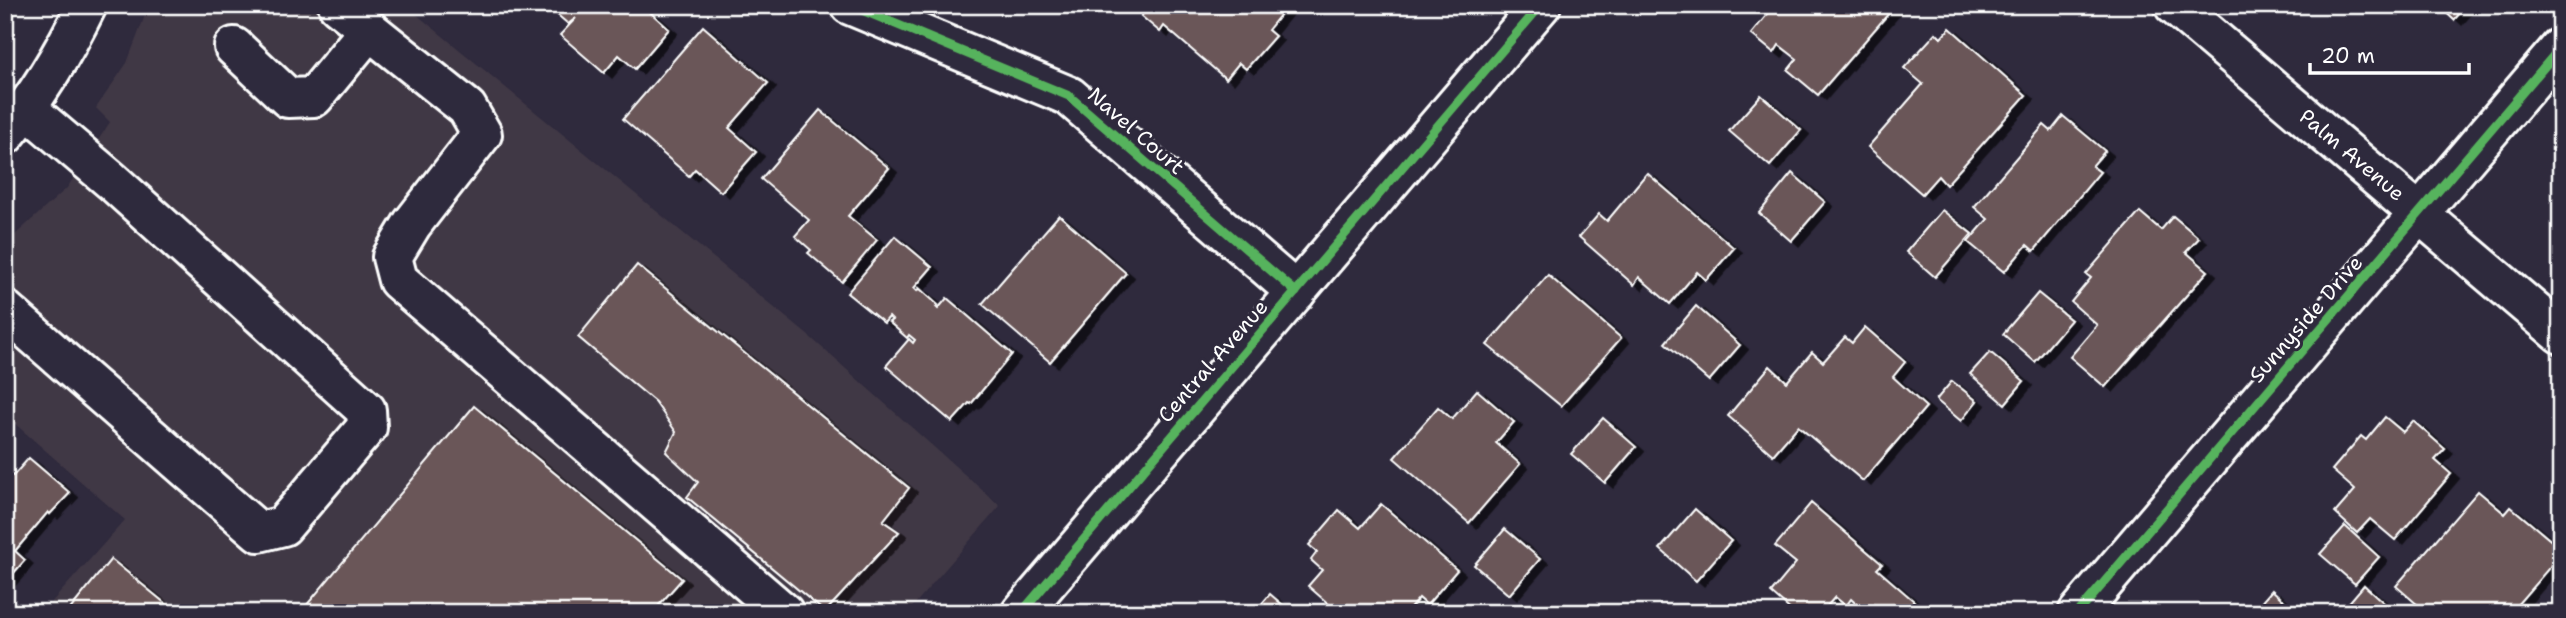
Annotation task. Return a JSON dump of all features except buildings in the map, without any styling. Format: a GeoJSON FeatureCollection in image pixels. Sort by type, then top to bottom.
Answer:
{"type":"FeatureCollection","features":[{"type":"Feature","properties":{"kind":"street"},"geometry":{"type":"LineString","coordinates":[[5,310],[260,532],[283,526],[367,427],[366,410],[112,181],[16,122],[66,47],[87,5]]}},
{"type":"Feature","properties":{"kind":"street"},"geometry":{"type":"LineString","coordinates":[[338,5],[467,108],[482,134],[412,224],[392,257],[398,280],[784,613]]}},
{"type":"Feature","properties":{"kind":"street","name":"Navel Court"},"geometry":{"type":"LineString","coordinates":[[850,5],[1069,96],[1296,292]]}},
{"type":"Feature","properties":{"kind":"street","name":"Central Avenue"},"geometry":{"type":"LineString","coordinates":[[1021,613],[1541,5]]}},
{"type":"Feature","properties":{"kind":"street","name":"Palm Avenue"},"geometry":{"type":"LineString","coordinates":[[2174,5],[2561,334]]}},
{"type":"Feature","properties":{"kind":"street"},"geometry":{"type":"LineString","coordinates":[[234,47],[288,98],[314,97],[369,30]]}},
{"type":"Feature","properties":{"kind":"street","name":"Sunnyside Drive"},"geometry":{"type":"LineString","coordinates":[[2078,613],[2561,47]]}},
{"type":"Feature","properties":{"kind":"shaded area"},"geometry":{"type":"Polygon","coordinates":[[[149,5],[405,5],[810,337],[1000,506],[907,613],[42,613],[125,520],[5,415],[5,244],[67,188],[110,122],[96,108],[127,63],[149,5]]]}},
{"type":"Feature","properties":{"kind":"cycle path"},"geometry":{"type":"LineString","coordinates":[[850,5],[1069,96],[1296,292]]}},
{"type":"Feature","properties":{"kind":"cycle path"},"geometry":{"type":"LineString","coordinates":[[1021,613],[1541,5]]}},
{"type":"Feature","properties":{"kind":"cycle path"},"geometry":{"type":"LineString","coordinates":[[2078,613],[2561,47]]}}]}
